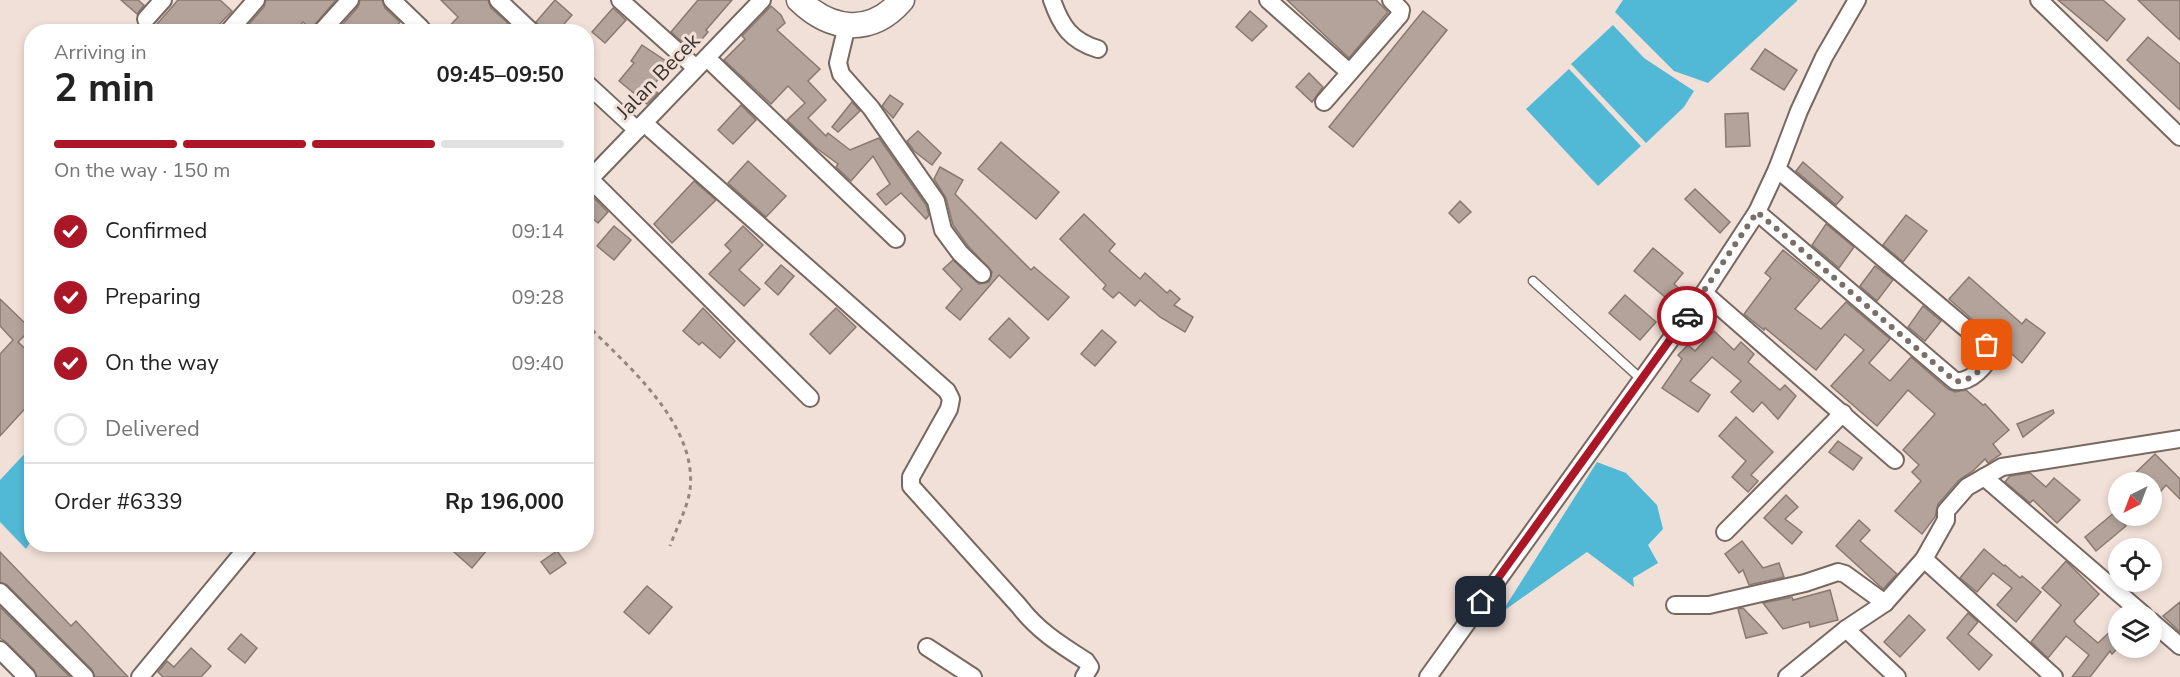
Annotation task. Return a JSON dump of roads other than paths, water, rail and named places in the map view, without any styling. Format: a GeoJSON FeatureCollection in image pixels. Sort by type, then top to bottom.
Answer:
{"type":"FeatureCollection","features":[{"type":"Feature","properties":{"kind":"main road"},"geometry":{"type":"LineString","coordinates":[[798,0],[822,18],[847,25],[872,23],[887,15],[902,0]]}},
{"type":"Feature","properties":{"kind":"street"},"geometry":{"type":"LineString","coordinates":[[146,19],[163,0]]}},
{"type":"Feature","properties":{"kind":"street"},"geometry":{"type":"LineString","coordinates":[[235,24],[256,0]]}},
{"type":"Feature","properties":{"kind":"street"},"geometry":{"type":"LineString","coordinates":[[328,24],[350,0]]}},
{"type":"Feature","properties":{"kind":"street"},"geometry":{"type":"LineString","coordinates":[[392,0],[417,24]]}},
{"type":"Feature","properties":{"kind":"street"},"geometry":{"type":"LineString","coordinates":[[498,0],[524,24]]}},
{"type":"Feature","properties":{"kind":"street"},"geometry":{"type":"LineString","coordinates":[[620,0],[702,63],[896,239]]}},
{"type":"Feature","properties":{"kind":"street","name":"Jalan Becek"},"geometry":{"type":"LineString","coordinates":[[594,175],[762,0]]}},
{"type":"Feature","properties":{"kind":"street"},"geometry":{"type":"LineString","coordinates":[[1052,0],[1061,22],[1070,34],[1083,45],[1098,49]]}},
{"type":"Feature","properties":{"kind":"street"},"geometry":{"type":"LineString","coordinates":[[1268,0],[1349,72]]}},
{"type":"Feature","properties":{"kind":"street"},"geometry":{"type":"LineString","coordinates":[[1324,102],[1400,15],[1401,10],[1391,0]]}},
{"type":"Feature","properties":{"kind":"street"},"geometry":{"type":"LineString","coordinates":[[1428,677],[1704,292],[1757,212],[1824,57],[1857,0]]}},
{"type":"Feature","properties":{"kind":"street"},"geometry":{"type":"LineString","coordinates":[[2039,0],[2180,137]]}},
{"type":"Feature","properties":{"kind":"street"},"geometry":{"type":"LineString","coordinates":[[847,25],[838,63],[841,74],[871,108],[936,201],[943,230],[960,253],[982,274]]}},
{"type":"Feature","properties":{"kind":"street"},"geometry":{"type":"LineString","coordinates":[[594,90],[947,391],[951,399],[949,409],[911,477],[911,486],[1031,622],[1046,636],[1086,661],[1090,667],[1084,677]]}},
{"type":"Feature","properties":{"kind":"street"},"geometry":{"type":"LineString","coordinates":[[1757,212],[1955,381],[1963,382],[1973,376],[1988,360],[1992,352],[1987,345],[1777,169]]}},
{"type":"Feature","properties":{"kind":"street"},"geometry":{"type":"LineString","coordinates":[[594,187],[810,398]]}},
{"type":"Feature","properties":{"kind":"street"},"geometry":{"type":"LineString","coordinates":[[1704,292],[1895,460]]}},
{"type":"Feature","properties":{"kind":"street"},"geometry":{"type":"LineString","coordinates":[[1725,532],[1843,413]]}},
{"type":"Feature","properties":{"kind":"street"},"geometry":{"type":"LineString","coordinates":[[1787,677],[1846,629],[1885,603],[1924,559],[1946,520],[1946,511],[1967,487],[2002,467],[2180,439]]}},
{"type":"Feature","properties":{"kind":"street"},"geometry":{"type":"LineString","coordinates":[[1984,477],[2131,604]]}},
{"type":"Feature","properties":{"kind":"street"},"geometry":{"type":"LineString","coordinates":[[140,677],[243,552]]}},
{"type":"Feature","properties":{"kind":"street"},"geometry":{"type":"LineString","coordinates":[[1924,559],[2054,677]]}},
{"type":"Feature","properties":{"kind":"street"},"geometry":{"type":"LineString","coordinates":[[1675,605],[1709,605],[1804,583],[1838,572],[1845,574],[1885,603]]}},
{"type":"Feature","properties":{"kind":"street"},"geometry":{"type":"LineString","coordinates":[[0,592],[85,677]]}},
{"type":"Feature","properties":{"kind":"street"},"geometry":{"type":"LineString","coordinates":[[1846,629],[1897,677]]}},
{"type":"Feature","properties":{"kind":"street"},"geometry":{"type":"LineString","coordinates":[[2162,630],[2180,646]]}},
{"type":"Feature","properties":{"kind":"street"},"geometry":{"type":"LineString","coordinates":[[927,646],[973,677]]}},
{"type":"Feature","properties":{"kind":"street"},"geometry":{"type":"LineString","coordinates":[[0,650],[27,677]]}},
{"type":"Feature","properties":{"kind":"lane"},"geometry":{"type":"LineString","coordinates":[[1533,281],[1641,379]]}},
{"type":"Feature","properties":{"kind":"water"},"geometry":{"type":"Polygon","coordinates":[[[1623,0],[1797,1],[1708,83],[1674,71],[1615,12],[1623,0]]]}},
{"type":"Feature","properties":{"kind":"water"},"geometry":{"type":"Polygon","coordinates":[[[1613,25],[1644,58],[1694,91],[1684,107],[1646,143],[1571,64],[1613,25]]]}},
{"type":"Feature","properties":{"kind":"water"},"geometry":{"type":"Polygon","coordinates":[[[1569,69],[1641,146],[1598,186],[1526,109],[1569,69]]]}},
{"type":"Feature","properties":{"kind":"water"},"geometry":{"type":"Polygon","coordinates":[[[24,454],[24,547],[0,522],[0,480],[24,454]]]}},
{"type":"Feature","properties":{"kind":"water"},"geometry":{"type":"Polygon","coordinates":[[[1597,462],[1626,473],[1657,505],[1663,529],[1648,545],[1658,563],[1633,578],[1634,587],[1587,552],[1502,612],[1597,462]]]}}]}
